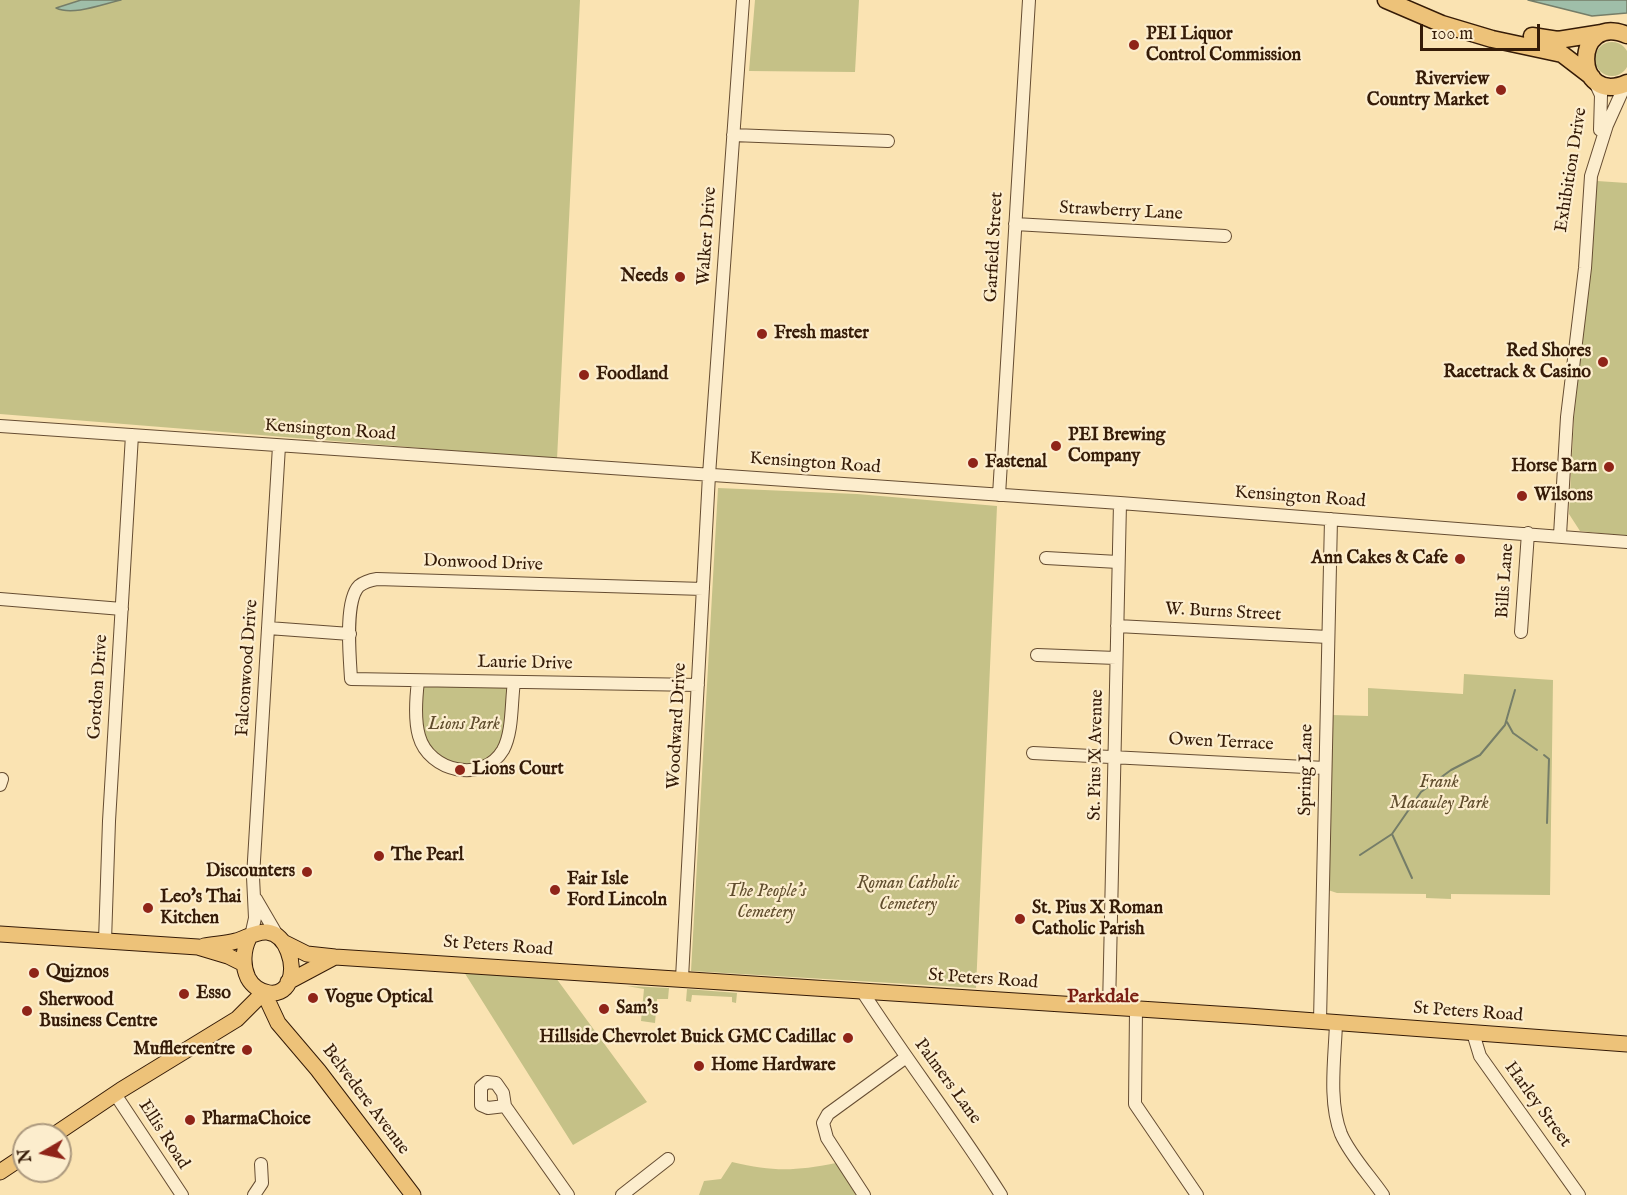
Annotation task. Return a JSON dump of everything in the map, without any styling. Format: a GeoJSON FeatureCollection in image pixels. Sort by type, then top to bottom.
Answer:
{"type":"FeatureCollection","features":[{"type":"Feature","properties":{"kind":"highway"},"geometry":{"type":"LineString","coordinates":[[1386,0],[1414,13],[1482,36],[1562,54],[1604,85],[1611,87],[1627,83]]}},
{"type":"Feature","properties":{"kind":"highway"},"geometry":{"type":"LineString","coordinates":[[1408,0],[1453,16],[1546,39],[1570,39],[1611,31],[1627,35]]}},
{"type":"Feature","properties":{"kind":"highway"},"geometry":{"type":"LineString","coordinates":[[1592,77],[1587,69],[1586,53],[1589,45],[1602,33]]}},
{"type":"Feature","properties":{"kind":"main road"},"geometry":{"type":"LineString","coordinates":[[198,947],[250,937],[263,932],[281,939],[290,959],[282,1007],[282,1026],[262,1015],[237,1019]]}},
{"type":"Feature","properties":{"kind":"main road"},"geometry":{"type":"LineString","coordinates":[[0,934],[198,947],[228,956],[246,971],[255,988],[263,993]]}},
{"type":"Feature","properties":{"kind":"main road"},"geometry":{"type":"LineString","coordinates":[[214,1031],[240,1004],[246,992],[245,945],[250,937]]}},
{"type":"Feature","properties":{"kind":"main road","name":"St Peters Road"},"geometry":{"type":"LineString","coordinates":[[281,939],[307,954],[335,957],[682,978],[1627,1044]]}},
{"type":"Feature","properties":{"kind":"main road"},"geometry":{"type":"LineString","coordinates":[[72,1123],[214,1031],[237,1019],[263,993],[278,991],[335,957]]}},
{"type":"Feature","properties":{"kind":"main road","name":"Belvedere Avenue"},"geometry":{"type":"LineString","coordinates":[[263,993],[282,1026],[413,1195]]}},
{"type":"Feature","properties":{"kind":"street","name":"Walker Drive"},"geometry":{"type":"LineString","coordinates":[[709,475],[743,0]]}},
{"type":"Feature","properties":{"kind":"street","name":"Garfield Street"},"geometry":{"type":"LineString","coordinates":[[999,495],[1029,0]]}},
{"type":"Feature","properties":{"kind":"street","name":"Exhibition Drive"},"geometry":{"type":"LineString","coordinates":[[1560,535],[1567,417],[1578,306],[1580,230],[1585,179],[1602,122],[1601,95],[1592,77]]}},
{"type":"Feature","properties":{"kind":"street","name":"Exhibition Drive"},"geometry":{"type":"LineString","coordinates":[[1578,306],[1585,268],[1591,176],[1607,125],[1627,83]]}},
{"type":"Feature","properties":{"kind":"street"},"geometry":{"type":"LineString","coordinates":[[733,135],[888,141]]}},
{"type":"Feature","properties":{"kind":"street","name":"Strawberry Lane"},"geometry":{"type":"LineString","coordinates":[[1015,224],[1226,236]]}},
{"type":"Feature","properties":{"kind":"street","name":"Kensington Road"},"geometry":{"type":"LineString","coordinates":[[0,426],[1120,502],[1528,532],[1627,542]]}},
{"type":"Feature","properties":{"kind":"street","name":"Gordon Drive"},"geometry":{"type":"LineString","coordinates":[[105,941],[108,822],[132,435]]}},
{"type":"Feature","properties":{"kind":"street","name":"Falconwood Drive"},"geometry":{"type":"LineString","coordinates":[[250,937],[255,918],[253,892],[279,446]]}},
{"type":"Feature","properties":{"kind":"street","name":"Woodward Drive"},"geometry":{"type":"LineString","coordinates":[[682,978],[709,475]]}},
{"type":"Feature","properties":{"kind":"street","name":"St. Pius X Avenue"},"geometry":{"type":"LineString","coordinates":[[1109,1008],[1120,502]]}},
{"type":"Feature","properties":{"kind":"street","name":"Spring Lane"},"geometry":{"type":"LineString","coordinates":[[1320,1022],[1331,519]]}},
{"type":"Feature","properties":{"kind":"street","name":"Bills Lane"},"geometry":{"type":"LineString","coordinates":[[1521,632],[1528,532]]}},
{"type":"Feature","properties":{"kind":"street"},"geometry":{"type":"LineString","coordinates":[[1046,558],[1118,562]]}},
{"type":"Feature","properties":{"kind":"street","name":"Donwood Drive"},"geometry":{"type":"LineString","coordinates":[[351,680],[350,634],[355,592],[360,586],[377,579],[703,589]]}},
{"type":"Feature","properties":{"kind":"street"},"geometry":{"type":"LineString","coordinates":[[0,599],[122,609]]}},
{"type":"Feature","properties":{"kind":"street","name":"W. Burns Street"},"geometry":{"type":"LineString","coordinates":[[1117,626],[1328,637]]}},
{"type":"Feature","properties":{"kind":"street"},"geometry":{"type":"LineString","coordinates":[[268,628],[350,634]]}},
{"type":"Feature","properties":{"kind":"street"},"geometry":{"type":"LineString","coordinates":[[1037,655],[1116,658]]}},
{"type":"Feature","properties":{"kind":"street","name":"Laurie Drive"},"geometry":{"type":"LineString","coordinates":[[351,680],[698,685]]}},
{"type":"Feature","properties":{"kind":"street"},"geometry":{"type":"LineString","coordinates":[[417,681],[418,736],[426,752],[436,761],[446,767],[460,770],[486,766],[503,750],[508,737],[514,682]]}},
{"type":"Feature","properties":{"kind":"street","name":"Owen Terrace"},"geometry":{"type":"LineString","coordinates":[[1033,753],[1115,755],[1325,768]]}},
{"type":"Feature","properties":{"kind":"street"},"geometry":{"type":"LineString","coordinates":[[253,892],[281,939]]}},
{"type":"Feature","properties":{"kind":"street","name":"Palmers Lane"},"geometry":{"type":"LineString","coordinates":[[862,991],[905,1058],[966,1140],[1002,1195]]}},
{"type":"Feature","properties":{"kind":"street"},"geometry":{"type":"LineString","coordinates":[[1136,1010],[1135,1104],[1197,1195]]}},
{"type":"Feature","properties":{"kind":"street"},"geometry":{"type":"LineString","coordinates":[[1336,1023],[1335,1104],[1341,1135],[1383,1195]]}},
{"type":"Feature","properties":{"kind":"street","name":"Harley Street"},"geometry":{"type":"LineString","coordinates":[[1473,1034],[1480,1056],[1579,1195]]}},
{"type":"Feature","properties":{"kind":"street"},"geometry":{"type":"LineString","coordinates":[[864,1195],[827,1138],[823,1123],[828,1114],[905,1058]]}},
{"type":"Feature","properties":{"kind":"street","name":"Ellis Road"},"geometry":{"type":"LineString","coordinates":[[115,1094],[182,1195]]}},
{"type":"Feature","properties":{"kind":"street"},"geometry":{"type":"LineString","coordinates":[[505,1106],[568,1195]]}},
{"type":"Feature","properties":{"kind":"street"},"geometry":{"type":"LineString","coordinates":[[622,1195],[668,1159]]}},
{"type":"Feature","properties":{"kind":"street"},"geometry":{"type":"LineString","coordinates":[[254,1195],[262,1183],[261,1164]]}},
{"type":"Feature","properties":{"kind":"green space"},"geometry":{"type":"Polygon","coordinates":[[[0,0],[580,0],[557,459],[0,414],[0,0]]]}},
{"type":"Feature","properties":{"kind":"green space"},"geometry":{"type":"Polygon","coordinates":[[[755,0],[859,0],[855,72],[749,71],[755,0]]]}},
{"type":"Feature","properties":{"kind":"green space"},"geometry":{"type":"Polygon","coordinates":[[[1612,42],[1624,47],[1629,59],[1624,71],[1612,76],[1600,71],[1595,59],[1600,47],[1612,42]]]}},
{"type":"Feature","properties":{"kind":"green space","name":"Red Shores Racetrack & Casino"},"geometry":{"type":"Polygon","coordinates":[[[1597,181],[1627,183],[1627,536],[1580,531],[1569,514],[1574,417],[1597,181]]]}},
{"type":"Feature","properties":{"kind":"green space"},"geometry":{"type":"Polygon","coordinates":[[[718,488],[857,494],[997,506],[976,988],[691,971],[718,488]]]}},
{"type":"Feature","properties":{"kind":"green space","name":"Frank Macauley Park"},"geometry":{"type":"Polygon","coordinates":[[[1464,674],[1553,680],[1550,895],[1451,894],[1451,899],[1426,898],[1426,894],[1337,893],[1328,890],[1331,715],[1368,716],[1368,688],[1463,694],[1464,674]]]}},
{"type":"Feature","properties":{"kind":"green space","name":"Lions Park"},"geometry":{"type":"Polygon","coordinates":[[[422,684],[508,685],[504,736],[498,749],[484,762],[460,767],[439,758],[422,735],[422,684]]]}},
{"type":"Feature","properties":{"kind":"green space"},"geometry":{"type":"Polygon","coordinates":[[[464,972],[556,978],[647,1102],[573,1145],[464,972]]]}},
{"type":"Feature","properties":{"kind":"green space"},"geometry":{"type":"Polygon","coordinates":[[[627,986],[669,988],[668,999],[657,999],[655,1023],[641,1021],[644,989],[627,986]]]}},
{"type":"Feature","properties":{"kind":"green space"},"geometry":{"type":"Polygon","coordinates":[[[687,989],[737,993],[736,1003],[732,1002],[732,997],[692,995],[691,1002],[686,1001],[687,989]]]}},
{"type":"Feature","properties":{"kind":"green space"},"geometry":{"type":"Polygon","coordinates":[[[732,1162],[760,1168],[784,1169],[836,1163],[856,1195],[699,1195],[704,1181],[721,1179],[732,1162]]]}},
{"type":"Feature","properties":{"kind":"shaded area"},"geometry":{"type":"Polygon","coordinates":[[[81,0],[121,0],[71,11],[56,8],[81,0]]]}},
{"type":"Feature","properties":{"kind":"shaded area"},"geometry":{"type":"Polygon","coordinates":[[[1528,0],[1627,0],[1627,13],[1592,16],[1528,0]]]}},
{"type":"Feature","properties":{"kind":"waterway"},"geometry":{"type":"LineString","coordinates":[[1412,878],[1392,834],[1421,792],[1451,770],[1480,755],[1505,725],[1515,690]]}},
{"type":"Feature","properties":{"kind":"waterway"},"geometry":{"type":"LineString","coordinates":[[1507,722],[1513,733],[1537,750]]}},
{"type":"Feature","properties":{"kind":"waterway"},"geometry":{"type":"LineString","coordinates":[[1544,755],[1549,759],[1547,823]]}},
{"type":"Feature","properties":{"kind":"waterway"},"geometry":{"type":"LineString","coordinates":[[1360,855],[1392,834]]}},
{"type":"Feature","properties":{"kind":"place","name":"PEI Liquor Control Commission"},"geometry":{"type":"Point","coordinates":[1134,45]}},
{"type":"Feature","properties":{"kind":"place","name":"Riverview Country Market"},"geometry":{"type":"Point","coordinates":[1501,90]}},
{"type":"Feature","properties":{"kind":"place","name":"Needs"},"geometry":{"type":"Point","coordinates":[680,277]}},
{"type":"Feature","properties":{"kind":"place","name":"Fresh master"},"geometry":{"type":"Point","coordinates":[762,334]}},
{"type":"Feature","properties":{"kind":"place","name":"Red Shores Racetrack & Casino"},"geometry":{"type":"Point","coordinates":[1603,362]}},
{"type":"Feature","properties":{"kind":"place","name":"Foodland"},"geometry":{"type":"Point","coordinates":[584,375]}},
{"type":"Feature","properties":{"kind":"place","name":"PEI Brewing Company"},"geometry":{"type":"Point","coordinates":[1056,446]}},
{"type":"Feature","properties":{"kind":"place","name":"Fastenal"},"geometry":{"type":"Point","coordinates":[973,463]}},
{"type":"Feature","properties":{"kind":"place","name":"Horse Barn"},"geometry":{"type":"Point","coordinates":[1609,467]}},
{"type":"Feature","properties":{"kind":"place","name":"Wilsons"},"geometry":{"type":"Point","coordinates":[1522,496]}},
{"type":"Feature","properties":{"kind":"place","name":"Ann Cakes & Cafe"},"geometry":{"type":"Point","coordinates":[1460,559]}},
{"type":"Feature","properties":{"kind":"place","name":"Lions Court"},"geometry":{"type":"Point","coordinates":[460,770]}},
{"type":"Feature","properties":{"kind":"place","name":"The Pearl"},"geometry":{"type":"Point","coordinates":[379,856]}},
{"type":"Feature","properties":{"kind":"place","name":"Discounters"},"geometry":{"type":"Point","coordinates":[307,872]}},
{"type":"Feature","properties":{"kind":"place","name":"Fair Isle Ford Lincoln"},"geometry":{"type":"Point","coordinates":[555,890]}},
{"type":"Feature","properties":{"kind":"place","name":"Leo's Thai Kitchen"},"geometry":{"type":"Point","coordinates":[148,908]}},
{"type":"Feature","properties":{"kind":"place","name":"St. Pius X Roman Catholic Parish"},"geometry":{"type":"Point","coordinates":[1020,919]}},
{"type":"Feature","properties":{"kind":"place","name":"Quiznos"},"geometry":{"type":"Point","coordinates":[34,973]}},
{"type":"Feature","properties":{"kind":"place","name":"Esso"},"geometry":{"type":"Point","coordinates":[184,994]}},
{"type":"Feature","properties":{"kind":"place","name":"Vogue Optical"},"geometry":{"type":"Point","coordinates":[313,998]}},
{"type":"Feature","properties":{"kind":"place","name":"Sam's"},"geometry":{"type":"Point","coordinates":[604,1009]}},
{"type":"Feature","properties":{"kind":"place","name":"Sherwood Business Centre"},"geometry":{"type":"Point","coordinates":[27,1011]}},
{"type":"Feature","properties":{"kind":"place","name":"Hillside Chevrolet Buick GMC Cadillac"},"geometry":{"type":"Point","coordinates":[848,1038]}},
{"type":"Feature","properties":{"kind":"place","name":"Mufflercentre"},"geometry":{"type":"Point","coordinates":[247,1050]}},
{"type":"Feature","properties":{"kind":"place","name":"Home Hardware"},"geometry":{"type":"Point","coordinates":[699,1066]}},
{"type":"Feature","properties":{"kind":"place","name":"PharmaChoice"},"geometry":{"type":"Point","coordinates":[190,1120]}},
{"type":"Feature","properties":{"kind":"district","name":"Parkdale"},"geometry":{"type":"Point","coordinates":[1103,998]}},
{"type":"Feature","properties":{"kind":"park label","name":"Roman Catholic Cemetery"},"geometry":{"type":"Point","coordinates":[908,894]}},
{"type":"Feature","properties":{"kind":"park label","name":"The People's Cemetery"},"geometry":{"type":"Point","coordinates":[766,902]}}]}
